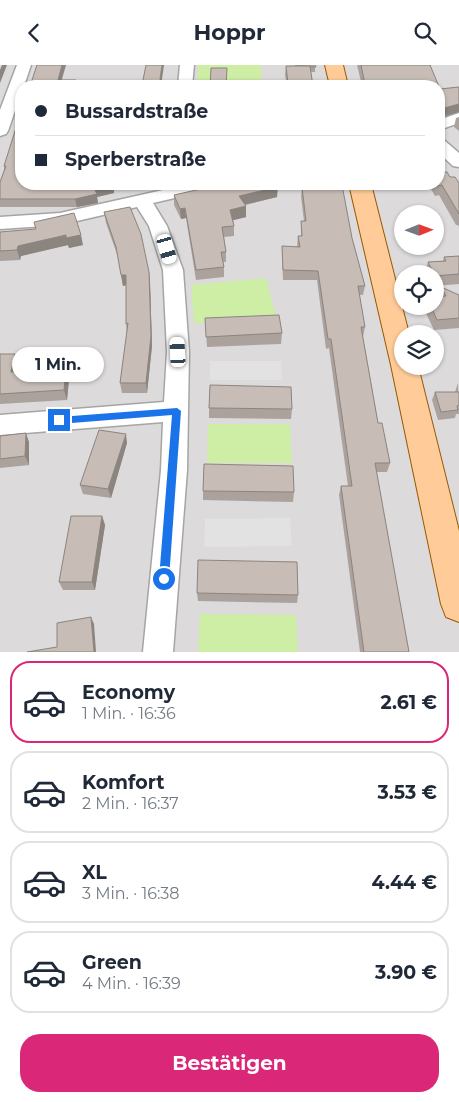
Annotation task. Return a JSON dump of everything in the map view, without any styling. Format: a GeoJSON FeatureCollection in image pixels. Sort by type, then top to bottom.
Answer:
{"type":"FeatureCollection","features":[{"type":"Feature","properties":{"kind":"main road"},"geometry":{"type":"LineString","coordinates":[[334,65],[338,80]]}},
{"type":"Feature","properties":{"kind":"main road"},"geometry":{"type":"LineString","coordinates":[[361,190],[394,327]]}},
{"type":"Feature","properties":{"kind":"main road"},"geometry":{"type":"LineString","coordinates":[[406,375],[459,604]]}},
{"type":"Feature","properties":{"kind":"street"},"geometry":{"type":"LineString","coordinates":[[19,80],[24,65]]}},
{"type":"Feature","properties":{"kind":"street"},"geometry":{"type":"LineString","coordinates":[[186,80],[187,65]]}},
{"type":"Feature","properties":{"kind":"street"},"geometry":{"type":"LineString","coordinates":[[0,131],[15,90]]}},
{"type":"Feature","properties":{"kind":"street"},"geometry":{"type":"LineString","coordinates":[[445,123],[459,118]]}},
{"type":"Feature","properties":{"kind":"street"},"geometry":{"type":"LineString","coordinates":[[445,149],[459,162]]}},
{"type":"Feature","properties":{"kind":"street"},"geometry":{"type":"LineString","coordinates":[[0,223],[27,223],[60,219],[184,190]]}},
{"type":"Feature","properties":{"kind":"street"},"geometry":{"type":"LineString","coordinates":[[142,199],[158,226],[173,270],[178,352],[177,411],[158,652]]}},
{"type":"Feature","properties":{"kind":"street"},"geometry":{"type":"LineString","coordinates":[[0,425],[177,411]]}},
{"type":"Feature","properties":{"kind":"shaded area"},"geometry":{"type":"Polygon","coordinates":[[[0,65],[459,65],[459,652],[0,652],[0,65]]]}},
{"type":"Feature","properties":{"kind":"shaded area"},"geometry":{"type":"Polygon","coordinates":[[[210,361],[281,361],[282,380],[210,380],[210,361]]]}},
{"type":"Feature","properties":{"kind":"shaded area"},"geometry":{"type":"Polygon","coordinates":[[[290,518],[292,546],[204,547],[205,519],[290,518]]]}},
{"type":"Feature","properties":{"kind":"green space"},"geometry":{"type":"Polygon","coordinates":[[[198,65],[261,65],[262,80],[197,80],[198,65]]]}},
{"type":"Feature","properties":{"kind":"green space"},"geometry":{"type":"Polygon","coordinates":[[[266,278],[277,320],[194,323],[191,285],[266,278]]]}},
{"type":"Feature","properties":{"kind":"green space"},"geometry":{"type":"Polygon","coordinates":[[[208,424],[290,424],[292,463],[207,463],[208,424]]]}},
{"type":"Feature","properties":{"kind":"green space"},"geometry":{"type":"Polygon","coordinates":[[[200,614],[296,615],[298,652],[198,652],[200,614]]]}},
{"type":"Feature","properties":{"kind":"building"},"geometry":{"type":"Polygon","coordinates":[[[37,65],[62,65],[58,80],[32,80],[37,65]]]}},
{"type":"Feature","properties":{"kind":"building"},"geometry":{"type":"Polygon","coordinates":[[[146,65],[162,65],[160,80],[143,80],[146,65]]]}},
{"type":"Feature","properties":{"kind":"building"},"geometry":{"type":"Polygon","coordinates":[[[315,65],[316,67],[296,66],[315,65]]]}},
{"type":"Feature","properties":{"kind":"building"},"geometry":{"type":"Polygon","coordinates":[[[361,65],[430,65],[436,80],[400,80],[364,80],[361,65]]]}},
{"type":"Feature","properties":{"kind":"building"},"geometry":{"type":"Polygon","coordinates":[[[286,66],[310,66],[312,80],[288,80],[286,66]]]}},
{"type":"Feature","properties":{"kind":"building"},"geometry":{"type":"Polygon","coordinates":[[[211,68],[227,68],[226,80],[210,80],[211,68]]]}},
{"type":"Feature","properties":{"kind":"building"},"geometry":{"type":"Polygon","coordinates":[[[459,87],[459,104],[445,108],[445,88],[459,87]]]}},
{"type":"Feature","properties":{"kind":"building"},"geometry":{"type":"Polygon","coordinates":[[[15,131],[15,190],[95,190],[97,194],[75,199],[0,199],[0,182],[6,166],[4,166],[15,131]]]}},
{"type":"Feature","properties":{"kind":"building"},"geometry":{"type":"Polygon","coordinates":[[[445,172],[450,177],[455,177],[459,183],[459,214],[445,190],[445,172]]]}},
{"type":"Feature","properties":{"kind":"building"},"geometry":{"type":"Polygon","coordinates":[[[196,190],[265,190],[239,196],[246,206],[230,210],[234,226],[222,227],[226,252],[221,252],[224,267],[196,270],[185,208],[180,209],[174,195],[196,190]]]}},
{"type":"Feature","properties":{"kind":"building"},"geometry":{"type":"Polygon","coordinates":[[[302,190],[343,190],[352,238],[365,286],[358,286],[365,327],[361,327],[378,423],[382,423],[390,463],[375,463],[409,652],[364,652],[341,486],[352,486],[331,339],[328,339],[318,271],[283,270],[282,246],[300,247],[298,236],[302,236],[301,221],[306,221],[302,190]]]}},
{"type":"Feature","properties":{"kind":"building"},"geometry":{"type":"Polygon","coordinates":[[[130,207],[141,234],[149,272],[151,336],[146,383],[120,383],[128,323],[126,324],[126,275],[121,275],[116,247],[104,212],[130,207]]]}},
{"type":"Feature","properties":{"kind":"building"},"geometry":{"type":"Polygon","coordinates":[[[74,213],[81,235],[66,238],[66,235],[18,246],[17,250],[0,251],[0,232],[36,229],[34,222],[74,213]]]}},
{"type":"Feature","properties":{"kind":"building"},"geometry":{"type":"Polygon","coordinates":[[[459,256],[459,274],[444,275],[444,265],[430,265],[428,262],[446,261],[444,257],[459,256]]]}},
{"type":"Feature","properties":{"kind":"building"},"geometry":{"type":"Polygon","coordinates":[[[444,288],[459,295],[459,318],[437,320],[435,315],[444,315],[444,296],[446,296],[444,288]]]}},
{"type":"Feature","properties":{"kind":"building"},"geometry":{"type":"Polygon","coordinates":[[[279,315],[282,333],[206,337],[205,318],[279,315]]]}},
{"type":"Feature","properties":{"kind":"building"},"geometry":{"type":"Polygon","coordinates":[[[0,354],[15,354],[11,372],[66,369],[64,390],[0,394],[0,354]]]}},
{"type":"Feature","properties":{"kind":"building"},"geometry":{"type":"Polygon","coordinates":[[[210,385],[291,387],[292,409],[209,408],[210,385]]]}},
{"type":"Feature","properties":{"kind":"building"},"geometry":{"type":"Polygon","coordinates":[[[435,392],[459,392],[458,410],[441,412],[435,392]]]}},
{"type":"Feature","properties":{"kind":"building"},"geometry":{"type":"Polygon","coordinates":[[[99,430],[126,434],[108,489],[80,485],[99,430]]]}},
{"type":"Feature","properties":{"kind":"building"},"geometry":{"type":"Polygon","coordinates":[[[26,433],[25,456],[0,459],[0,436],[26,433]]]}},
{"type":"Feature","properties":{"kind":"building"},"geometry":{"type":"Polygon","coordinates":[[[204,464],[293,466],[294,492],[203,491],[204,464]]]}},
{"type":"Feature","properties":{"kind":"building"},"geometry":{"type":"Polygon","coordinates":[[[71,516],[102,516],[92,582],[59,582],[71,516]]]}},
{"type":"Feature","properties":{"kind":"building"},"geometry":{"type":"Polygon","coordinates":[[[198,560],[297,562],[298,595],[197,593],[198,560]]]}},
{"type":"Feature","properties":{"kind":"building"},"geometry":{"type":"Polygon","coordinates":[[[91,617],[94,652],[27,652],[57,647],[57,623],[91,617]]]}},
{"type":"Feature","properties":{"kind":"route"},"geometry":{"type":"LineString","coordinates":[[59,420],[177,411],[174,470],[164,579]]}}]}
